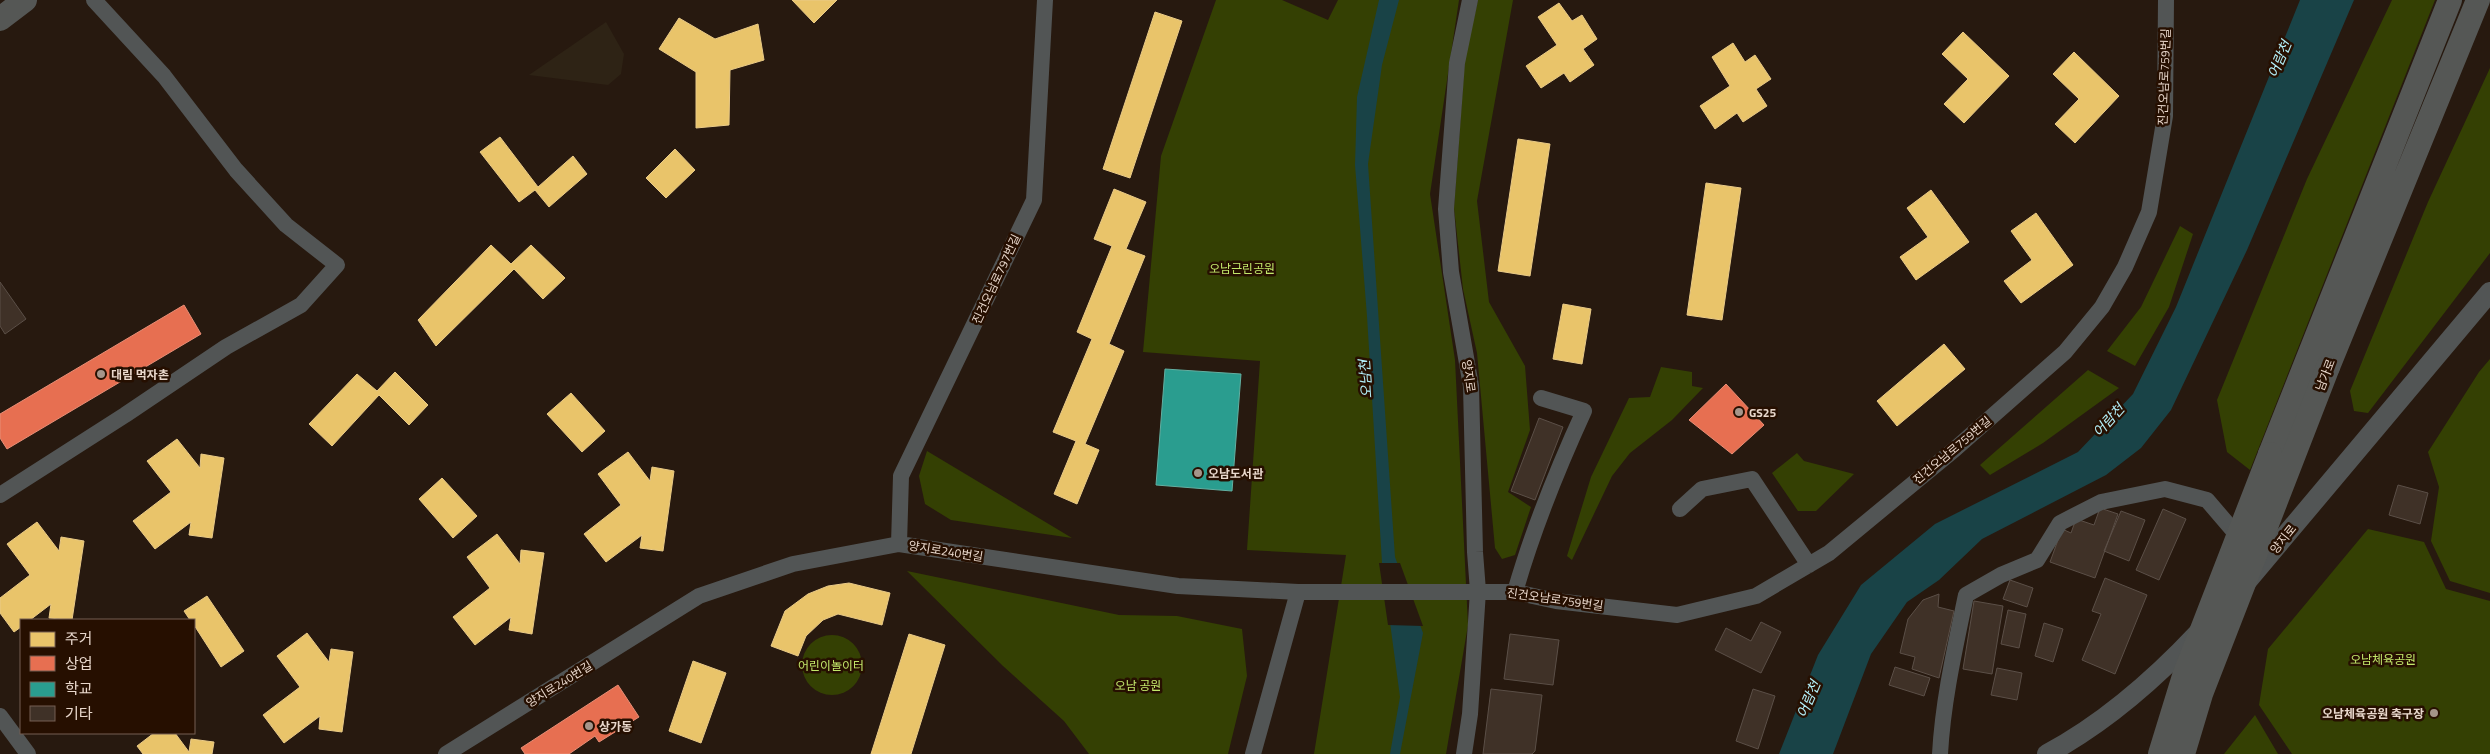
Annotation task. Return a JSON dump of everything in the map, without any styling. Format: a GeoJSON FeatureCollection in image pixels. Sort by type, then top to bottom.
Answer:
{"type":"FeatureCollection","features":[{"type":"Feature","properties":{"kind":"main road"},"geometry":{"type":"LineString","coordinates":[[0,19],[25,0]]}},
{"type":"Feature","properties":{"kind":"main road","name":"남가로"},"geometry":{"type":"LineString","coordinates":[[2160,754],[2184,676],[2450,0]]}},
{"type":"Feature","properties":{"kind":"main road","name":"남가로"},"geometry":{"type":"LineString","coordinates":[[2183,754],[2201,694],[2328,367],[2478,0]]}},
{"type":"Feature","properties":{"kind":"street"},"geometry":{"type":"LineString","coordinates":[[0,494],[125,415],[226,347],[301,305],[337,265],[286,225],[236,170],[164,76],[94,0]]}},
{"type":"Feature","properties":{"kind":"street","name":"진건오남로797번길"},"geometry":{"type":"LineString","coordinates":[[898,544],[901,476],[1034,200],[1045,0]]}},
{"type":"Feature","properties":{"kind":"street","name":"양지로"},"geometry":{"type":"LineString","coordinates":[[1464,754],[1470,714],[1478,591],[1475,552],[1471,386],[1451,272],[1446,209],[1457,62],[1470,0]]}},
{"type":"Feature","properties":{"kind":"street","name":"진건오남로759번길"},"geometry":{"type":"LineString","coordinates":[[1298,592],[1516,592],[1556,601],[1676,615],[1756,596],[1829,553],[1955,449],[2064,352],[2102,307],[2125,267],[2149,212],[2165,116],[2166,0]]}},
{"type":"Feature","properties":{"kind":"street","name":"양지로"},"geometry":{"type":"LineString","coordinates":[[2047,754],[2068,743],[2113,711],[2169,664],[2263,564],[2490,292]]}},
{"type":"Feature","properties":{"kind":"street"},"geometry":{"type":"LineString","coordinates":[[1516,592],[1531,537],[1551,483],[1584,411],[1541,398]]}},
{"type":"Feature","properties":{"kind":"street"},"geometry":{"type":"LineString","coordinates":[[1680,509],[1702,489],[1752,480],[1809,565]]}},
{"type":"Feature","properties":{"kind":"street"},"geometry":{"type":"LineString","coordinates":[[1940,754],[1952,667],[1966,595],[2001,575],[2037,560],[2060,523],[2101,502],[2166,488],[2207,500],[2263,564]]}},
{"type":"Feature","properties":{"kind":"street","name":"양지로240번길"},"geometry":{"type":"LineString","coordinates":[[446,754],[699,596],[793,564],[898,544],[1178,586],[1298,592]]}},
{"type":"Feature","properties":{"kind":"street"},"geometry":{"type":"LineString","coordinates":[[1253,754],[1298,592]]}},
{"type":"Feature","properties":{"kind":"street"},"geometry":{"type":"LineString","coordinates":[[0,716],[28,754]]}},
{"type":"Feature","properties":{"kind":"shaded area"},"geometry":{"type":"Polygon","coordinates":[[[606,22],[624,54],[621,74],[608,85],[529,75],[606,22]]]}},
{"type":"Feature","properties":{"kind":"green space","name":"오남근린공원"},"geometry":{"type":"Polygon","coordinates":[[[1216,0],[1282,0],[1328,20],[1338,0],[1459,0],[1430,194],[1455,360],[1468,625],[1446,754],[1314,754],[1346,555],[1247,550],[1260,361],[1143,352],[1161,156],[1216,0]]]}},
{"type":"Feature","properties":{"kind":"green space"},"geometry":{"type":"Polygon","coordinates":[[[1478,0],[1513,0],[1477,201],[1489,302],[1525,366],[1530,430],[1508,492],[1531,507],[1515,555],[1502,559],[1495,548],[1477,353],[1463,289],[1454,208],[1465,57],[1478,0]]]}},
{"type":"Feature","properties":{"kind":"green space"},"geometry":{"type":"Polygon","coordinates":[[[2392,0],[2435,0],[2250,470],[2227,452],[2217,400],[2307,179],[2392,0]]]}},
{"type":"Feature","properties":{"kind":"green space"},"geometry":{"type":"Polygon","coordinates":[[[2490,68],[2490,253],[2368,413],[2354,411],[2350,391],[2428,202],[2490,68]]]}},
{"type":"Feature","properties":{"kind":"green space"},"geometry":{"type":"Polygon","coordinates":[[[2180,226],[2193,234],[2169,307],[2135,366],[2107,351],[2141,307],[2180,226]]]}},
{"type":"Feature","properties":{"kind":"green space"},"geometry":{"type":"Polygon","coordinates":[[[2490,359],[2490,593],[2450,581],[2431,541],[2439,487],[2428,452],[2479,372],[2490,359]]]}},
{"type":"Feature","properties":{"kind":"green space"},"geometry":{"type":"Polygon","coordinates":[[[1661,367],[1692,372],[1692,386],[1703,388],[1672,420],[1630,453],[1612,476],[1572,560],[1567,556],[1591,477],[1629,398],[1650,397],[1661,367]]]}},
{"type":"Feature","properties":{"kind":"green space"},"geometry":{"type":"Polygon","coordinates":[[[2088,370],[2119,388],[2043,443],[1990,475],[1980,465],[2088,370]]]}},
{"type":"Feature","properties":{"kind":"green space"},"geometry":{"type":"Polygon","coordinates":[[[927,451],[1072,538],[951,520],[925,504],[919,476],[927,451]]]}},
{"type":"Feature","properties":{"kind":"green space"},"geometry":{"type":"Polygon","coordinates":[[[1797,453],[1804,461],[1854,474],[1816,511],[1798,511],[1772,473],[1797,453]]]}},
{"type":"Feature","properties":{"kind":"green space","name":"오남체육공원"},"geometry":{"type":"Polygon","coordinates":[[[2368,529],[2424,542],[2446,589],[2490,601],[2490,754],[2292,754],[2259,705],[2268,649],[2368,529]]]}},
{"type":"Feature","properties":{"kind":"green space","name":"오남 공원"},"geometry":{"type":"Polygon","coordinates":[[[907,571],[1119,615],[1177,616],[1242,629],[1247,676],[1228,754],[1089,754],[1064,721],[1003,666],[907,571]]]}},
{"type":"Feature","properties":{"kind":"green space","name":"어린이놀이터"},"geometry":{"type":"Polygon","coordinates":[[[832,635],[849,640],[857,648],[862,665],[857,682],[849,690],[832,695],[815,690],[807,682],[802,665],[807,648],[815,640],[832,635]]]}},
{"type":"Feature","properties":{"kind":"green space"},"geometry":{"type":"Polygon","coordinates":[[[2255,715],[2278,754],[2224,754],[2255,715]]]}},
{"type":"Feature","properties":{"kind":"water"},"geometry":{"type":"Polygon","coordinates":[[[1379,0],[1399,0],[1382,65],[1368,164],[1395,557],[1423,633],[1400,754],[1390,754],[1400,697],[1382,563],[1367,316],[1355,165],[1357,97],[1379,0]]]}},
{"type":"Feature","properties":{"kind":"water","name":"어람천"},"geometry":{"type":"Polygon","coordinates":[[[2300,0],[2354,0],[2247,250],[2171,410],[2141,448],[2106,475],[1982,539],[1939,580],[1907,602],[1871,654],[1833,754],[1779,754],[1818,655],[1861,585],[1935,524],[2078,452],[2133,394],[2176,307],[2300,0]]]}},
{"type":"Feature","properties":{"kind":"pier"},"geometry":{"type":"Polygon","coordinates":[[[1379,563],[1400,563],[1423,626],[1388,625],[1379,563]]]}},
{"type":"Feature","properties":{"kind":"building: 주거"},"geometry":{"type":"Polygon","coordinates":[[[792,0],[837,0],[814,23],[792,0]]]}},
{"type":"Feature","properties":{"kind":"building: 주거"},"geometry":{"type":"Polygon","coordinates":[[[1559,3],[1572,21],[1582,15],[1597,39],[1583,49],[1594,65],[1570,82],[1564,73],[1541,88],[1526,66],[1557,45],[1538,17],[1559,3]]]}},
{"type":"Feature","properties":{"kind":"building: 주거"},"geometry":{"type":"Polygon","coordinates":[[[1155,12],[1182,21],[1130,178],[1103,169],[1155,12]]]}},
{"type":"Feature","properties":{"kind":"building: 주거"},"geometry":{"type":"Polygon","coordinates":[[[679,18],[715,39],[758,24],[764,60],[730,70],[729,125],[696,128],[696,72],[659,49],[679,18]]]}},
{"type":"Feature","properties":{"kind":"building: 주거"},"geometry":{"type":"Polygon","coordinates":[[[1963,32],[2009,76],[1964,123],[1944,104],[1968,79],[1942,54],[1963,32]]]}},
{"type":"Feature","properties":{"kind":"building: 주거"},"geometry":{"type":"Polygon","coordinates":[[[1733,43],[1745,62],[1755,55],[1771,79],[1756,89],[1767,106],[1743,122],[1737,113],[1715,129],[1700,106],[1730,86],[1712,57],[1733,43]]]}},
{"type":"Feature","properties":{"kind":"building: 주거"},"geometry":{"type":"Polygon","coordinates":[[[2074,52],[2119,96],[2075,143],[2055,124],[2079,99],[2053,74],[2074,52]]]}},
{"type":"Feature","properties":{"kind":"building: 주거"},"geometry":{"type":"Polygon","coordinates":[[[500,137],[538,187],[573,156],[587,174],[549,207],[535,190],[519,202],[480,152],[500,137]]]}},
{"type":"Feature","properties":{"kind":"building: 주거"},"geometry":{"type":"Polygon","coordinates":[[[1518,139],[1550,144],[1530,276],[1498,271],[1518,139]]]}},
{"type":"Feature","properties":{"kind":"building: 주거"},"geometry":{"type":"Polygon","coordinates":[[[675,149],[695,170],[666,198],[646,178],[675,149]]]}},
{"type":"Feature","properties":{"kind":"building: 주거"},"geometry":{"type":"Polygon","coordinates":[[[1706,183],[1741,188],[1722,320],[1687,315],[1706,183]]]}},
{"type":"Feature","properties":{"kind":"building: 주거"},"geometry":{"type":"Polygon","coordinates":[[[1114,189],[1146,202],[1126,249],[1145,256],[1109,344],[1124,351],[1085,444],[1099,450],[1077,504],[1054,494],[1076,441],[1053,432],[1092,339],[1077,332],[1112,246],[1094,239],[1114,189]]]}},
{"type":"Feature","properties":{"kind":"building: 주거"},"geometry":{"type":"Polygon","coordinates":[[[1931,190],[1969,242],[1916,280],[1900,257],[1928,237],[1907,208],[1931,190]]]}},
{"type":"Feature","properties":{"kind":"building: 주거"},"geometry":{"type":"Polygon","coordinates":[[[2036,213],[2073,265],[2021,303],[2004,281],[2032,260],[2011,231],[2036,213]]]}},
{"type":"Feature","properties":{"kind":"building: 주거"},"geometry":{"type":"Polygon","coordinates":[[[491,245],[511,264],[531,245],[565,278],[543,299],[514,269],[436,346],[418,320],[491,245]]]}},
{"type":"Feature","properties":{"kind":"building: 주거"},"geometry":{"type":"Polygon","coordinates":[[[1563,304],[1591,309],[1582,364],[1553,359],[1563,304]]]}},
{"type":"Feature","properties":{"kind":"building: 주거"},"geometry":{"type":"Polygon","coordinates":[[[1944,344],[1965,369],[1897,426],[1877,401],[1944,344]]]}},
{"type":"Feature","properties":{"kind":"building: 주거"},"geometry":{"type":"Polygon","coordinates":[[[395,372],[428,405],[409,425],[379,395],[332,446],[309,424],[357,374],[377,391],[395,372]]]}},
{"type":"Feature","properties":{"kind":"building: 주거"},"geometry":{"type":"Polygon","coordinates":[[[571,393],[605,431],[582,452],[547,414],[571,393]]]}},
{"type":"Feature","properties":{"kind":"building: 주거"},"geometry":{"type":"Polygon","coordinates":[[[177,439],[200,468],[201,454],[224,458],[212,538],[189,535],[191,522],[155,549],[133,521],[171,492],[147,461],[177,439]]]}},
{"type":"Feature","properties":{"kind":"building: 주거"},"geometry":{"type":"Polygon","coordinates":[[[628,452],[650,481],[652,467],[674,471],[663,551],[640,548],[642,535],[606,562],[584,534],[621,505],[598,474],[628,452]]]}},
{"type":"Feature","properties":{"kind":"building: 주거"},"geometry":{"type":"Polygon","coordinates":[[[442,478],[477,516],[453,538],[419,499],[442,478]]]}},
{"type":"Feature","properties":{"kind":"building: 주거"},"geometry":{"type":"Polygon","coordinates":[[[37,522],[59,551],[61,537],[84,541],[72,619],[49,618],[51,604],[31,619],[20,619],[20,628],[14,632],[0,613],[0,598],[30,575],[7,544],[37,522]]]}},
{"type":"Feature","properties":{"kind":"building: 주거"},"geometry":{"type":"Polygon","coordinates":[[[497,534],[520,564],[521,550],[544,553],[532,634],[509,630],[511,617],[475,645],[453,617],[490,588],[467,557],[497,534]]]}},
{"type":"Feature","properties":{"kind":"building: 주거"},"geometry":{"type":"Polygon","coordinates":[[[849,583],[890,593],[882,625],[838,614],[823,620],[806,636],[798,656],[771,646],[785,611],[808,594],[828,586],[849,583]]]}},
{"type":"Feature","properties":{"kind":"building: 주거"},"geometry":{"type":"Polygon","coordinates":[[[207,596],[244,651],[221,667],[195,627],[195,619],[189,619],[184,611],[207,596]]]}},
{"type":"Feature","properties":{"kind":"building: 주거"},"geometry":{"type":"Polygon","coordinates":[[[307,633],[329,662],[331,649],[353,652],[342,732],[319,729],[320,716],[284,743],[263,715],[300,687],[277,656],[307,633]]]}},
{"type":"Feature","properties":{"kind":"building: 주거"},"geometry":{"type":"Polygon","coordinates":[[[909,634],[945,645],[911,754],[871,754],[909,634]]]}},
{"type":"Feature","properties":{"kind":"building: 주거"},"geometry":{"type":"Polygon","coordinates":[[[693,661],[726,673],[701,743],[669,731],[693,661]]]}},
{"type":"Feature","properties":{"kind":"building: 주거"},"geometry":{"type":"Polygon","coordinates":[[[153,734],[176,734],[189,752],[191,739],[214,742],[212,754],[143,754],[137,746],[153,734]]]}},
{"type":"Feature","properties":{"kind":"building: 상업","name":"대림 먹자촌"},"geometry":{"type":"Polygon","coordinates":[[[184,305],[201,334],[7,449],[0,438],[0,414],[184,305]]]}},
{"type":"Feature","properties":{"kind":"building: 상업"},"geometry":{"type":"Polygon","coordinates":[[[1726,384],[1764,425],[1732,454],[1689,420],[1726,384]]]}},
{"type":"Feature","properties":{"kind":"building: 상업","name":"상가동"},"geometry":{"type":"Polygon","coordinates":[[[618,685],[639,717],[599,742],[595,736],[569,754],[525,754],[521,748],[618,685]]]}},
{"type":"Feature","properties":{"kind":"building: 학교"},"geometry":{"type":"Polygon","coordinates":[[[1165,369],[1241,374],[1232,491],[1156,485],[1165,369]]]}},
{"type":"Feature","properties":{"kind":"building: 기타"},"geometry":{"type":"Polygon","coordinates":[[[0,282],[26,319],[5,334],[0,326],[0,282]]]}},
{"type":"Feature","properties":{"kind":"building: 기타"},"geometry":{"type":"Polygon","coordinates":[[[1539,418],[1563,427],[1535,500],[1511,491],[1539,418]]]}},
{"type":"Feature","properties":{"kind":"building: 기타"},"geometry":{"type":"Polygon","coordinates":[[[2398,485],[2428,493],[2420,524],[2389,515],[2398,485]]]}},
{"type":"Feature","properties":{"kind":"building: 기타"},"geometry":{"type":"Polygon","coordinates":[[[2100,508],[2118,514],[2095,578],[2050,562],[2062,529],[2071,533],[2076,519],[2094,525],[2100,508]]]}},
{"type":"Feature","properties":{"kind":"building: 기타"},"geometry":{"type":"Polygon","coordinates":[[[2163,509],[2186,519],[2159,580],[2136,570],[2163,509]]]}},
{"type":"Feature","properties":{"kind":"building: 기타"},"geometry":{"type":"Polygon","coordinates":[[[2121,511],[2145,520],[2129,561],[2104,551],[2121,511]]]}},
{"type":"Feature","properties":{"kind":"building: 기타"},"geometry":{"type":"Polygon","coordinates":[[[2105,578],[2147,595],[2115,674],[2082,660],[2101,614],[2092,611],[2105,578]]]}},
{"type":"Feature","properties":{"kind":"building: 기타"},"geometry":{"type":"Polygon","coordinates":[[[2010,580],[2033,588],[2027,607],[2003,599],[2010,580]]]}},
{"type":"Feature","properties":{"kind":"building: 기타"},"geometry":{"type":"Polygon","coordinates":[[[1939,594],[1938,607],[1954,611],[1939,678],[1912,669],[1915,657],[1900,653],[1908,619],[1923,600],[1939,594]]]}},
{"type":"Feature","properties":{"kind":"building: 기타"},"geometry":{"type":"Polygon","coordinates":[[[1974,601],[2003,606],[1992,674],[1963,669],[1974,601]]]}},
{"type":"Feature","properties":{"kind":"building: 기타"},"geometry":{"type":"Polygon","coordinates":[[[2008,610],[2026,614],[2019,648],[2001,644],[2008,610]]]}},
{"type":"Feature","properties":{"kind":"building: 기타"},"geometry":{"type":"Polygon","coordinates":[[[1761,622],[1781,632],[1761,673],[1715,650],[1726,628],[1751,641],[1761,622]]]}},
{"type":"Feature","properties":{"kind":"building: 기타"},"geometry":{"type":"Polygon","coordinates":[[[2044,623],[2063,629],[2053,662],[2035,656],[2044,623]]]}},
{"type":"Feature","properties":{"kind":"building: 기타"},"geometry":{"type":"Polygon","coordinates":[[[1510,634],[1559,640],[1553,685],[1504,679],[1510,634]]]}},
{"type":"Feature","properties":{"kind":"building: 기타"},"geometry":{"type":"Polygon","coordinates":[[[1895,667],[1930,678],[1924,696],[1889,685],[1895,667]]]}},
{"type":"Feature","properties":{"kind":"building: 기타"},"geometry":{"type":"Polygon","coordinates":[[[1997,668],[2022,673],[2017,700],[1991,695],[1997,668]]]}},
{"type":"Feature","properties":{"kind":"building: 기타"},"geometry":{"type":"Polygon","coordinates":[[[1491,689],[1542,695],[1535,751],[1532,754],[1483,754],[1491,689]]]}},
{"type":"Feature","properties":{"kind":"building: 기타"},"geometry":{"type":"Polygon","coordinates":[[[1753,689],[1775,696],[1758,749],[1736,741],[1753,689]]]}},
{"type":"Feature","properties":{"kind":"place","name":"대림 먹자촌"},"geometry":{"type":"Point","coordinates":[101,374]}},
{"type":"Feature","properties":{"kind":"place","name":"GS25"},"geometry":{"type":"Point","coordinates":[1739,412]}},
{"type":"Feature","properties":{"kind":"place","name":"오남도서관"},"geometry":{"type":"Point","coordinates":[1198,473]}},
{"type":"Feature","properties":{"kind":"place","name":"오남체육공원 축구장"},"geometry":{"type":"Point","coordinates":[2434,713]}},
{"type":"Feature","properties":{"kind":"place","name":"상가동"},"geometry":{"type":"Point","coordinates":[589,726]}},
{"type":"Feature","properties":{"kind":"water label","name":"오남천"},"geometry":{"type":"Point","coordinates":[1365,379]}}]}
